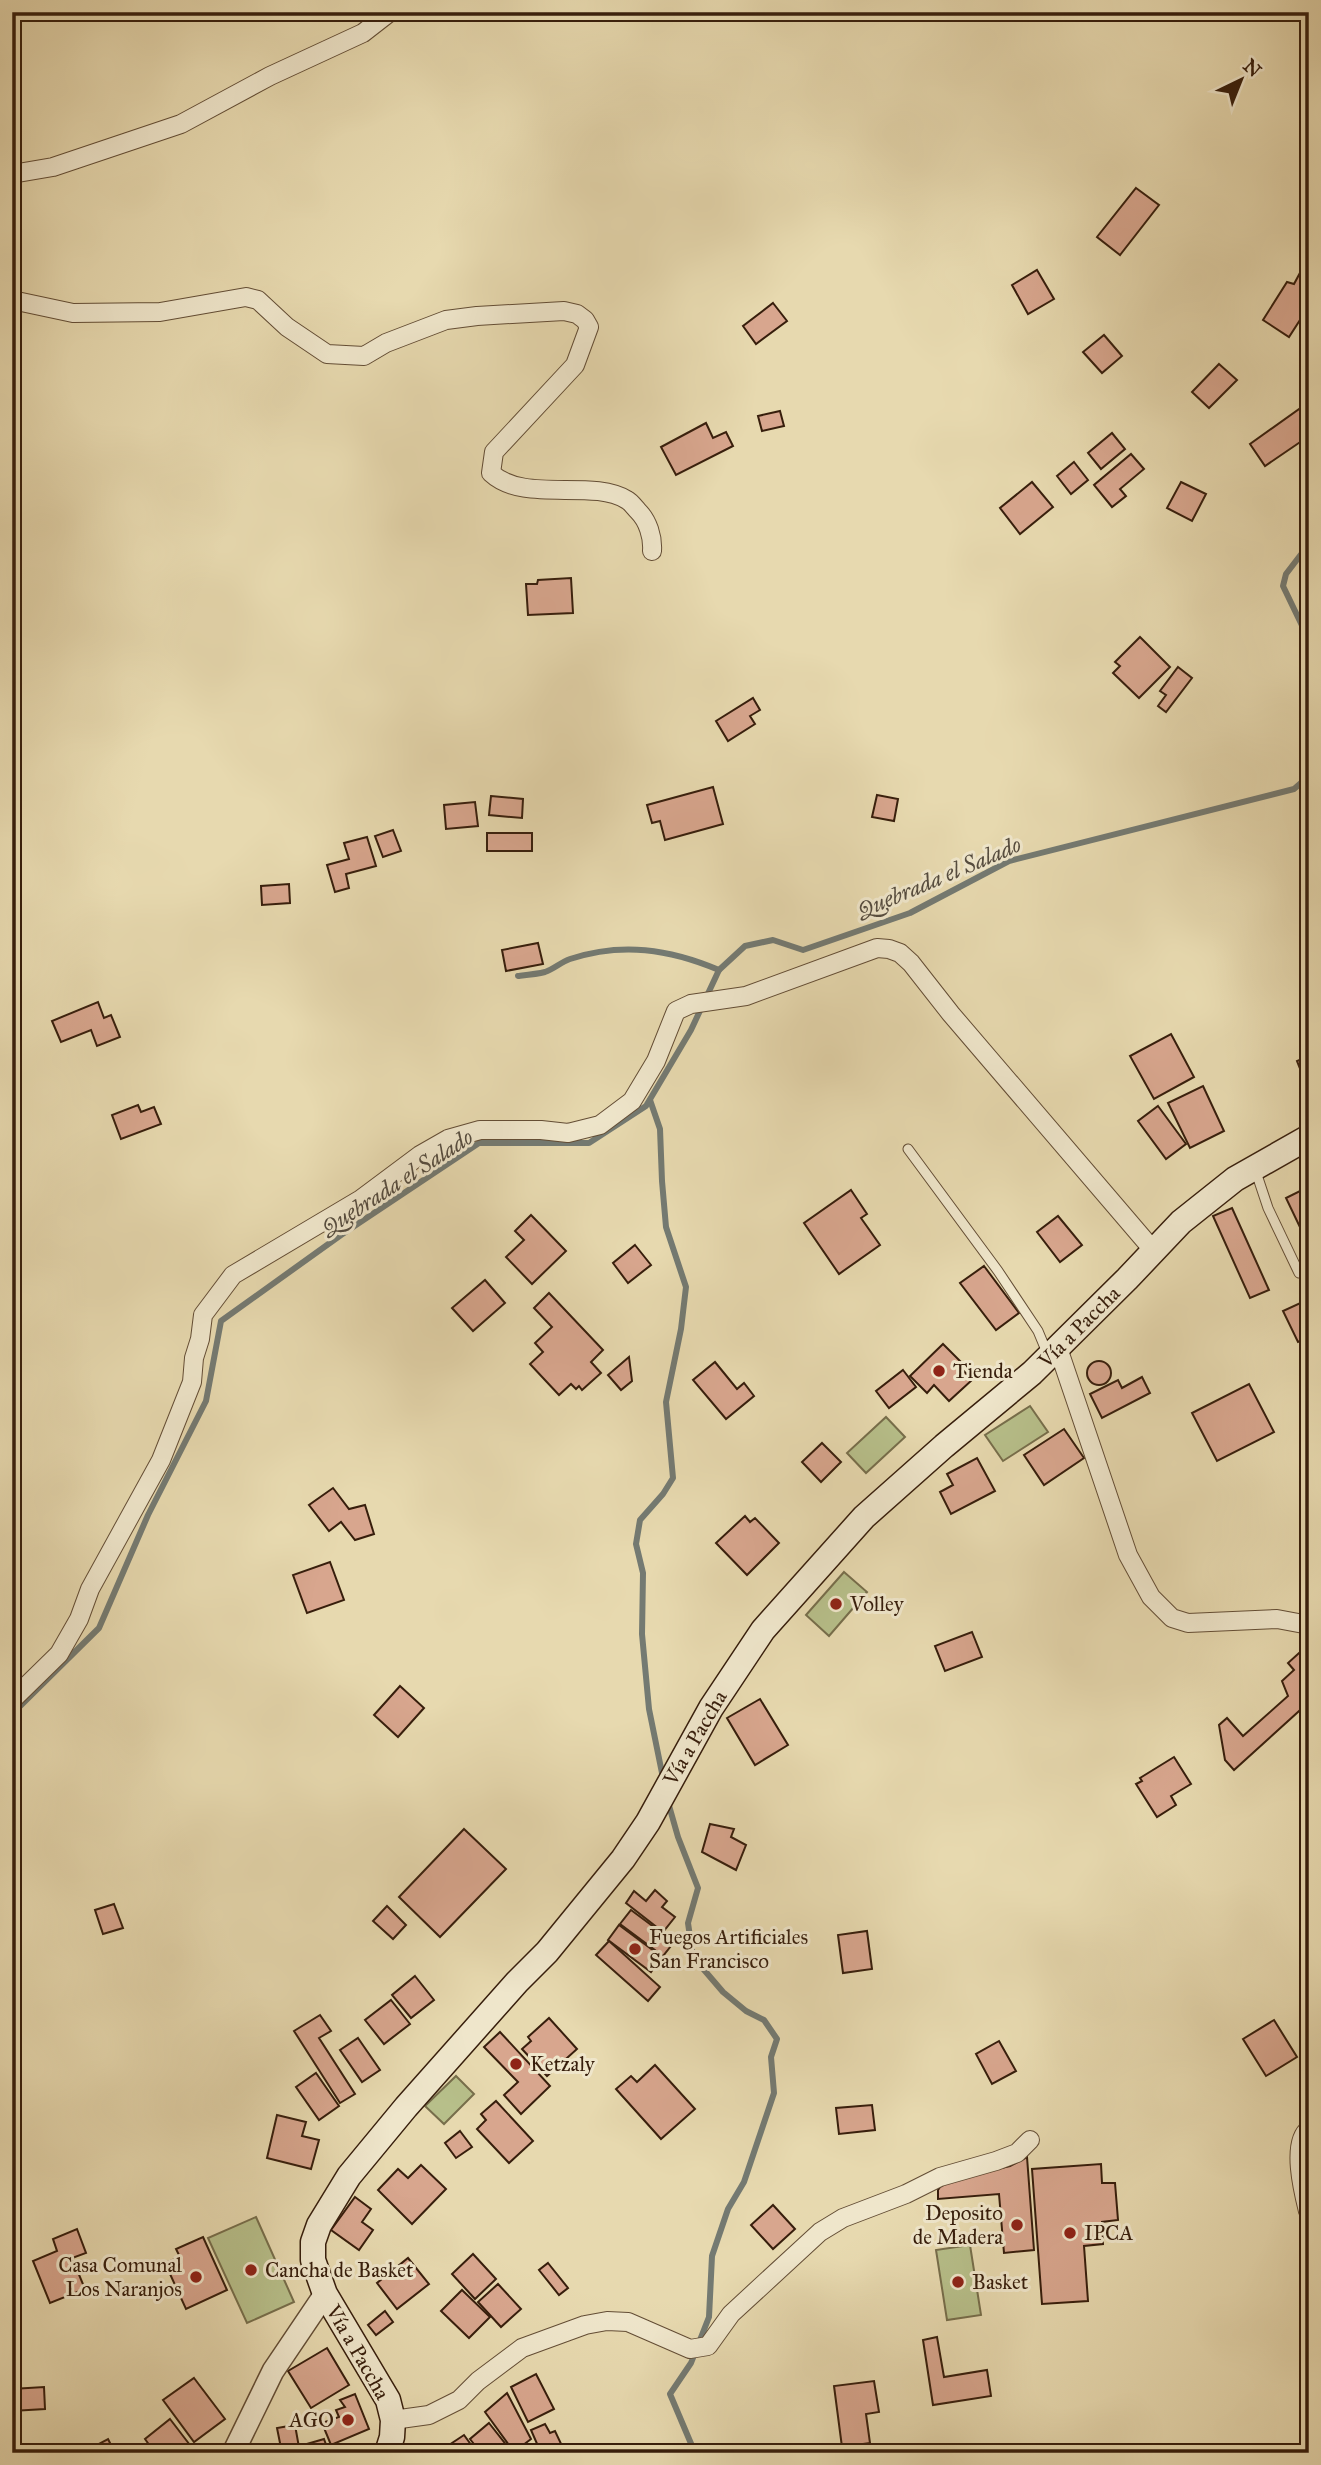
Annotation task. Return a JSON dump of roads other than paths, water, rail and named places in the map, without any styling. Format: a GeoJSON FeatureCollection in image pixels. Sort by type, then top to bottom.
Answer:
{"type":"FeatureCollection","features":[{"type":"Feature","properties":{"kind":"main road","name":"Vía a Paccha"},"geometry":{"type":"LineString","coordinates":[[387,2453],[393,2420],[388,2400],[325,2294],[313,2260],[313,2242],[319,2225],[349,2176],[406,2107],[547,1952],[623,1859],[648,1822],[711,1708],[763,1630],[864,1517],[1054,1352],[1128,1279],[1153,1250],[1210,1198],[1254,1167],[1309,1137]]}},
{"type":"Feature","properties":{"kind":"street"},"geometry":{"type":"LineString","coordinates":[[12,174],[53,167],[181,124],[270,76],[363,33],[390,12]]}},
{"type":"Feature","properties":{"kind":"street"},"geometry":{"type":"LineString","coordinates":[[12,300],[73,313],[160,312],[246,297],[258,300],[287,327],[327,354],[364,356],[386,343],[446,320],[542,312],[564,311],[577,314],[589,327],[575,365],[494,452],[491,473],[499,480],[519,487],[610,493],[627,500],[644,517],[653,541],[652,551]]}},
{"type":"Feature","properties":{"kind":"street"},"geometry":{"type":"LineString","coordinates":[[12,1700],[59,1654],[79,1619],[90,1589],[114,1550],[167,1447],[192,1382],[203,1315],[233,1275],[361,1199],[448,1139],[480,1130],[568,1133],[600,1125],[632,1101],[656,1062],[676,1012],[691,1004],[746,996],[877,948],[889,948],[900,953],[1153,1250]]}},
{"type":"Feature","properties":{"kind":"street"},"geometry":{"type":"LineString","coordinates":[[1054,1352],[1128,1555],[1151,1597],[1172,1618],[1188,1623],[1277,1619],[1309,1625]]}},
{"type":"Feature","properties":{"kind":"street"},"geometry":{"type":"LineString","coordinates":[[1308,2211],[1299,2145],[1302,2134],[1309,2129]]}},
{"type":"Feature","properties":{"kind":"street"},"geometry":{"type":"LineString","coordinates":[[393,2420],[429,2415],[459,2400],[478,2381],[522,2348],[584,2325],[607,2320],[628,2322],[690,2349],[708,2346],[731,2314],[820,2232],[876,2204],[906,2194],[940,2177],[1017,2152],[1030,2140]]}},
{"type":"Feature","properties":{"kind":"street"},"geometry":{"type":"LineString","coordinates":[[233,2453],[273,2371],[325,2294]]}},
{"type":"Feature","properties":{"kind":"lane"},"geometry":{"type":"LineString","coordinates":[[908,1149],[999,1271],[1054,1352]]}},
{"type":"Feature","properties":{"kind":"lane"},"geometry":{"type":"LineString","coordinates":[[1254,1167],[1268,1208],[1299,1273]]}},
{"type":"Feature","properties":{"kind":"waterway","name":"Quebrada el Salado"},"geometry":{"type":"LineString","coordinates":[[1309,544],[1286,574],[1283,586],[1309,640]]}},
{"type":"Feature","properties":{"kind":"waterway","name":"Quebrada el Salado"},"geometry":{"type":"LineString","coordinates":[[12,1714],[99,1628],[148,1515],[206,1401],[221,1321],[341,1235],[479,1143],[589,1143],[646,1106],[691,1030],[719,970],[745,946],[773,940],[803,950],[910,913],[1009,861],[1294,789],[1309,776]]}},
{"type":"Feature","properties":{"kind":"waterway"},"geometry":{"type":"LineString","coordinates":[[518,976],[545,972],[567,960],[589,954],[627,949],[682,957],[719,970]]}},
{"type":"Feature","properties":{"kind":"waterway"},"geometry":{"type":"LineString","coordinates":[[650,1100],[660,1129],[666,1227],[686,1287],[681,1329],[666,1402],[673,1478],[640,1520],[636,1544],[643,1573],[642,1634],[649,1709],[663,1778]]}},
{"type":"Feature","properties":{"kind":"waterway"},"geometry":{"type":"LineString","coordinates":[[668,1802],[698,1888],[688,1923],[693,1957],[723,1992],[746,2011],[764,2020],[777,2039],[771,2057],[774,2093],[744,2182],[728,2209],[712,2256],[709,2317],[691,2363],[670,2394],[695,2453]]}},
{"type":"Feature","properties":{"kind":"place","name":"Tienda"},"geometry":{"type":"Point","coordinates":[939,1371]}},
{"type":"Feature","properties":{"kind":"place","name":"Volley"},"geometry":{"type":"Point","coordinates":[836,1604]}},
{"type":"Feature","properties":{"kind":"place","name":"Fuegos Artificiales San Francisco"},"geometry":{"type":"Point","coordinates":[635,1949]}},
{"type":"Feature","properties":{"kind":"place","name":"Ketzaly"},"geometry":{"type":"Point","coordinates":[516,2064]}},
{"type":"Feature","properties":{"kind":"place","name":"Deposito de Madera"},"geometry":{"type":"Point","coordinates":[1017,2225]}},
{"type":"Feature","properties":{"kind":"place","name":"IPCA"},"geometry":{"type":"Point","coordinates":[1070,2233]}},
{"type":"Feature","properties":{"kind":"place","name":"Cancha de Basket"},"geometry":{"type":"Point","coordinates":[251,2270]}},
{"type":"Feature","properties":{"kind":"place","name":"Casa Comunal Los Naranjos"},"geometry":{"type":"Point","coordinates":[196,2277]}},
{"type":"Feature","properties":{"kind":"place","name":"Basket"},"geometry":{"type":"Point","coordinates":[958,2282]}},
{"type":"Feature","properties":{"kind":"place","name":"AGO"},"geometry":{"type":"Point","coordinates":[348,2420]}}]}
